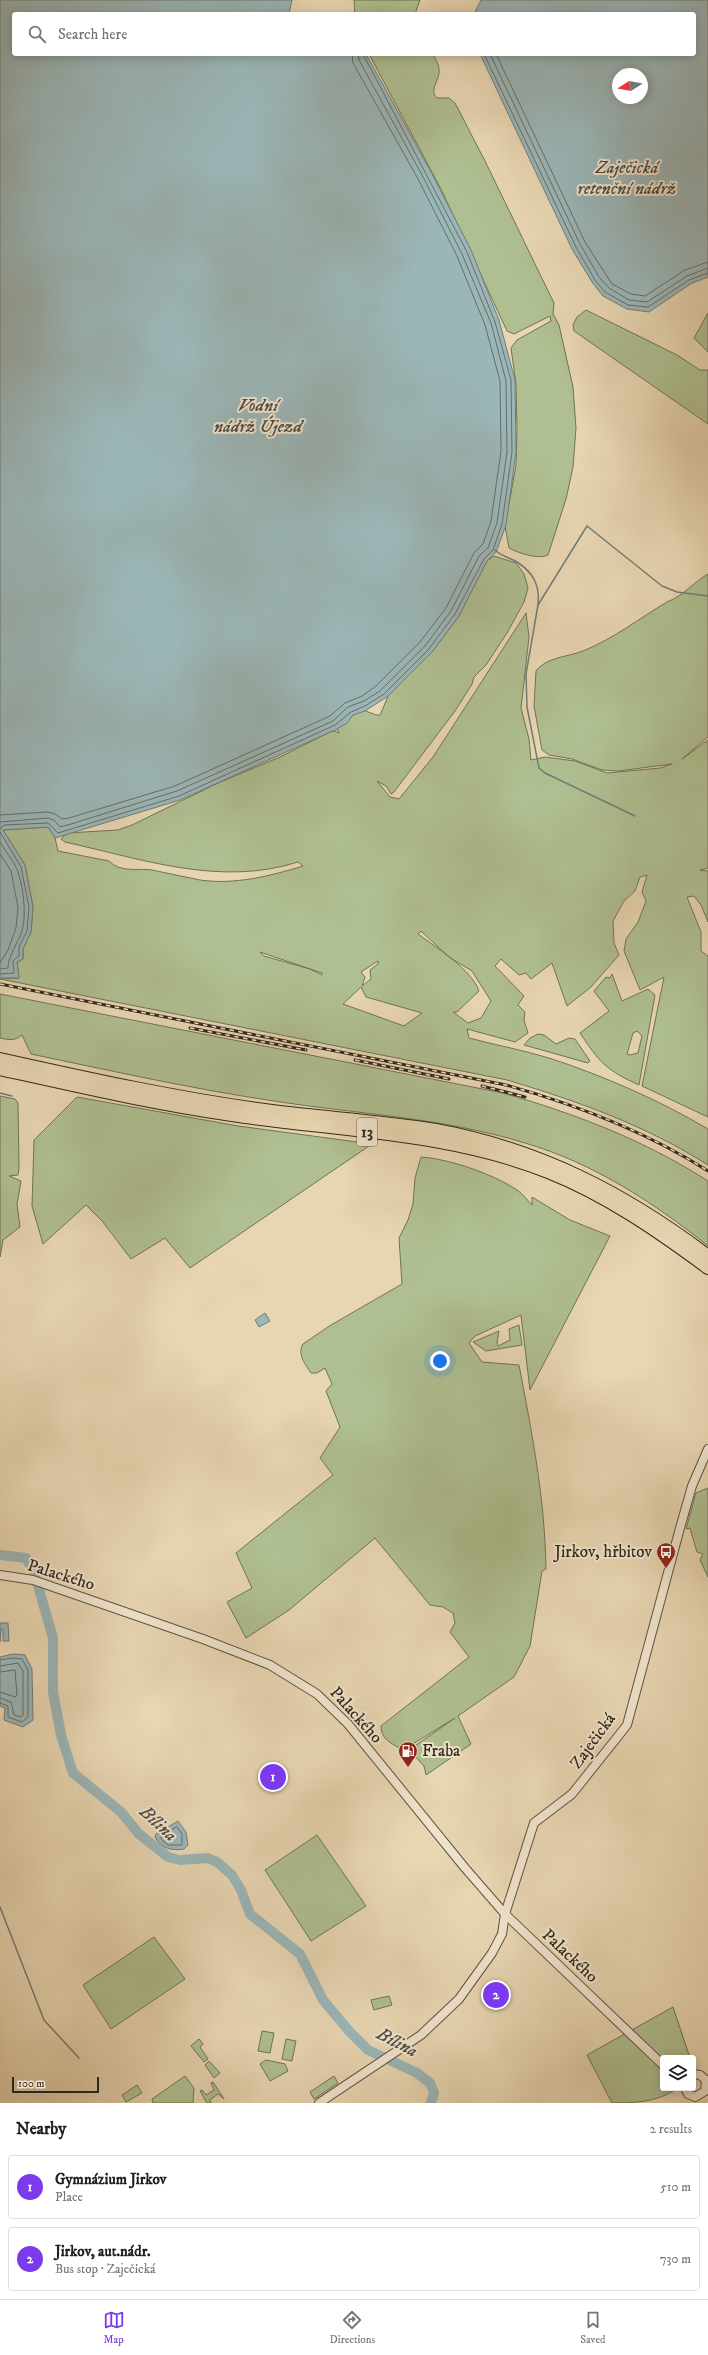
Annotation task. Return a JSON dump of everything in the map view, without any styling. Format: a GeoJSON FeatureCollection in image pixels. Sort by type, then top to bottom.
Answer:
{"type":"FeatureCollection","features":[{"type":"Feature","properties":{"kind":"highway","name":"13"},"geometry":{"type":"LineString","coordinates":[[0,1059],[207,1101],[436,1130],[522,1152],[578,1175],[627,1200],[673,1229],[708,1256]]}},
{"type":"Feature","properties":{"kind":"highway","name":"13"},"geometry":{"type":"LineString","coordinates":[[0,1069],[205,1111],[434,1140],[520,1162],[548,1172],[622,1208],[668,1238],[708,1268]]}},
{"type":"Feature","properties":{"kind":"street","name":"Zaječická"},"geometry":{"type":"LineString","coordinates":[[318,2103],[421,2035],[458,1999],[492,1953],[502,1934],[505,1914],[534,1824],[572,1794],[627,1725],[692,1486],[708,1449]]}},
{"type":"Feature","properties":{"kind":"street","name":"Palackého"},"geometry":{"type":"LineString","coordinates":[[0,1575],[33,1580],[248,1656],[283,1672],[308,1687],[348,1724],[469,1874],[505,1914],[660,2062]]}},
{"type":"Feature","properties":{"kind":"street","name":"Palackého"},"geometry":{"type":"LineString","coordinates":[[655,2056],[660,2060]]}},
{"type":"Feature","properties":{"kind":"street"},"geometry":{"type":"LineString","coordinates":[[696,2074],[700,2075],[707,2080],[704,2103]]}},
{"type":"Feature","properties":{"kind":"street"},"geometry":{"type":"LineString","coordinates":[[686,2091],[696,2100],[706,2090]]}},
{"type":"Feature","properties":{"kind":"green space"},"geometry":{"type":"Polygon","coordinates":[[[354,0],[420,0],[416,12],[355,12],[354,0]]]}},
{"type":"Feature","properties":{"kind":"green space"},"geometry":{"type":"Polygon","coordinates":[[[370,56],[434,56],[439,69],[434,88],[435,95],[437,98],[449,98],[455,103],[554,303],[553,314],[559,325],[573,387],[576,428],[573,467],[566,499],[548,555],[539,557],[523,554],[509,548],[505,526],[516,465],[516,384],[511,348],[517,340],[551,321],[550,316],[514,334],[507,331],[441,189],[370,56]]]}},
{"type":"Feature","properties":{"kind":"green space"},"geometry":{"type":"Polygon","coordinates":[[[586,310],[677,355],[700,370],[708,370],[708,424],[574,331],[573,325],[577,317],[586,310]]]}},
{"type":"Feature","properties":{"kind":"green space"},"geometry":{"type":"Polygon","coordinates":[[[708,313],[708,352],[694,338],[708,313]]]}},
{"type":"Feature","properties":{"kind":"green space"},"geometry":{"type":"Polygon","coordinates":[[[494,556],[516,563],[524,574],[528,588],[524,602],[507,633],[486,665],[474,677],[472,684],[455,711],[394,792],[391,794],[386,786],[377,781],[390,797],[399,799],[433,757],[526,613],[529,637],[521,708],[529,739],[531,760],[545,757],[575,761],[607,773],[660,768],[672,764],[618,771],[602,770],[572,759],[549,755],[542,750],[534,706],[536,671],[540,666],[551,660],[583,651],[605,641],[678,596],[708,574],[708,737],[682,759],[708,740],[708,868],[700,870],[708,871],[708,922],[701,905],[694,896],[687,897],[701,932],[701,951],[708,956],[708,1117],[642,1086],[664,977],[640,990],[624,951],[626,939],[638,922],[646,901],[642,892],[647,875],[640,877],[635,891],[624,901],[613,921],[614,943],[619,955],[591,987],[567,1006],[552,963],[531,979],[526,973],[519,975],[501,959],[495,966],[524,996],[518,1005],[525,1012],[524,1020],[528,1033],[515,1042],[467,1029],[469,1038],[539,1055],[570,1065],[631,1089],[689,1118],[708,1129],[708,1165],[660,1138],[610,1115],[507,1080],[0,979],[19,978],[17,962],[23,959],[23,949],[31,932],[33,907],[25,865],[3,830],[48,827],[55,838],[58,851],[109,861],[124,869],[152,870],[200,880],[226,881],[252,879],[303,866],[298,862],[269,869],[240,872],[181,868],[65,842],[61,839],[67,833],[118,830],[132,825],[218,783],[280,757],[330,732],[334,731],[339,733],[337,729],[359,712],[364,711],[380,715],[389,694],[432,652],[459,616],[487,561],[494,556]],[[421,931],[418,934],[435,946],[447,955],[421,931]],[[260,952],[264,956],[310,969],[322,975],[322,973],[260,952]],[[451,958],[469,975],[479,991],[457,1012],[453,1012],[468,1023],[481,1018],[491,1001],[472,971],[451,958]],[[378,961],[361,972],[365,977],[362,986],[371,979],[370,970],[378,964],[378,961]],[[361,987],[343,1004],[404,1026],[422,1013],[366,997],[361,987]]]}},
{"type":"Feature","properties":{"kind":"green space"},"geometry":{"type":"Polygon","coordinates":[[[612,974],[622,1001],[648,989],[655,995],[639,1085],[619,1075],[605,1065],[593,1052],[580,1033],[609,1011],[594,991],[606,977],[610,978],[612,974]],[[637,1031],[633,1033],[627,1054],[630,1055],[638,1053],[642,1036],[637,1031]]]}},
{"type":"Feature","properties":{"kind":"green space"},"geometry":{"type":"Polygon","coordinates":[[[0,994],[503,1093],[583,1119],[659,1153],[708,1181],[708,1246],[644,1199],[598,1173],[575,1161],[525,1143],[432,1122],[306,1106],[213,1091],[31,1054],[22,1035],[12,1040],[0,1038],[0,994]]]}},
{"type":"Feature","properties":{"kind":"green space"},"geometry":{"type":"Polygon","coordinates":[[[538,1034],[544,1035],[556,1044],[569,1038],[575,1039],[590,1061],[588,1063],[524,1045],[530,1038],[538,1034]]]}},
{"type":"Feature","properties":{"kind":"green space"},"geometry":{"type":"Polygon","coordinates":[[[0,1096],[15,1099],[18,1103],[19,1168],[18,1175],[9,1176],[21,1181],[17,1204],[20,1227],[3,1240],[0,1257],[0,1096]]]}},
{"type":"Feature","properties":{"kind":"green space"},"geometry":{"type":"Polygon","coordinates":[[[77,1097],[238,1126],[372,1144],[190,1268],[165,1238],[131,1259],[103,1222],[86,1205],[43,1244],[32,1206],[34,1140],[77,1097]]]}},
{"type":"Feature","properties":{"kind":"green space"},"geometry":{"type":"Polygon","coordinates":[[[421,1157],[458,1164],[496,1178],[517,1190],[532,1205],[532,1197],[570,1220],[610,1236],[530,1390],[521,1315],[475,1336],[469,1343],[482,1362],[519,1365],[533,1441],[540,1492],[546,1569],[542,1571],[530,1646],[514,1677],[458,1716],[471,1744],[426,1775],[424,1766],[409,1750],[455,1718],[408,1747],[399,1748],[384,1737],[381,1726],[469,1657],[450,1632],[455,1623],[453,1613],[443,1607],[430,1605],[375,1538],[289,1610],[246,1638],[227,1602],[252,1588],[236,1553],[333,1475],[320,1458],[340,1427],[326,1391],[332,1384],[325,1368],[317,1373],[311,1373],[302,1359],[301,1348],[303,1344],[331,1325],[402,1284],[399,1238],[408,1220],[413,1204],[415,1178],[421,1157]]]}},
{"type":"Feature","properties":{"kind":"green space"},"geometry":{"type":"Polygon","coordinates":[[[519,1325],[522,1345],[486,1351],[473,1342],[499,1331],[498,1346],[510,1340],[509,1329],[519,1325]]]}},
{"type":"Feature","properties":{"kind":"green space"},"geometry":{"type":"Polygon","coordinates":[[[708,1488],[708,1577],[700,1560],[703,1554],[697,1552],[690,1528],[686,1529],[696,1493],[708,1488]]]}},
{"type":"Feature","properties":{"kind":"green space"},"geometry":{"type":"Polygon","coordinates":[[[317,1835],[366,1906],[311,1941],[265,1870],[317,1835]]]}},
{"type":"Feature","properties":{"kind":"green space"},"geometry":{"type":"Polygon","coordinates":[[[154,1937],[185,1979],[111,2029],[83,1985],[154,1937]]]}},
{"type":"Feature","properties":{"kind":"green space"},"geometry":{"type":"Polygon","coordinates":[[[389,1996],[392,2005],[374,2010],[371,2000],[389,1996]]]}},
{"type":"Feature","properties":{"kind":"green space"},"geometry":{"type":"Polygon","coordinates":[[[673,2007],[689,2055],[660,2055],[660,2091],[672,2091],[662,2097],[646,2101],[612,2103],[587,2055],[673,2007]]]}},
{"type":"Feature","properties":{"kind":"green space"},"geometry":{"type":"Polygon","coordinates":[[[262,2031],[274,2033],[270,2053],[258,2051],[262,2031]]]}},
{"type":"Feature","properties":{"kind":"green space"},"geometry":{"type":"Polygon","coordinates":[[[199,2039],[203,2044],[200,2047],[208,2059],[204,2062],[191,2046],[199,2039]]]}},
{"type":"Feature","properties":{"kind":"green space"},"geometry":{"type":"Polygon","coordinates":[[[286,2039],[296,2041],[292,2061],[282,2059],[286,2039]]]}},
{"type":"Feature","properties":{"kind":"green space"},"geometry":{"type":"Polygon","coordinates":[[[266,2060],[285,2064],[288,2071],[270,2081],[260,2064],[266,2060]]]}},
{"type":"Feature","properties":{"kind":"green space"},"geometry":{"type":"Polygon","coordinates":[[[209,2061],[220,2073],[214,2078],[205,2065],[209,2061]]]}},
{"type":"Feature","properties":{"kind":"green space"},"geometry":{"type":"Polygon","coordinates":[[[185,2076],[194,2088],[193,2103],[153,2103],[152,2099],[185,2076]]]}},
{"type":"Feature","properties":{"kind":"green space"},"geometry":{"type":"Polygon","coordinates":[[[334,2076],[338,2083],[314,2099],[310,2092],[334,2076]]]}},
{"type":"Feature","properties":{"kind":"green space"},"geometry":{"type":"Polygon","coordinates":[[[213,2082],[224,2099],[218,2094],[210,2100],[211,2103],[207,2103],[200,2091],[202,2090],[206,2095],[214,2090],[211,2083],[213,2082]]]}},
{"type":"Feature","properties":{"kind":"green space"},"geometry":{"type":"Polygon","coordinates":[[[137,2085],[142,2093],[126,2102],[122,2095],[137,2085]]]}},
{"type":"Feature","properties":{"kind":"water","name":"Vodní nádrž Újezd"},"geometry":{"type":"Polygon","coordinates":[[[0,0],[292,0],[289,12],[12,12],[12,56],[367,56],[430,170],[471,250],[499,320],[515,380],[516,452],[506,525],[496,552],[487,561],[459,616],[432,652],[388,696],[365,711],[353,715],[347,723],[337,729],[180,800],[55,838],[48,827],[3,830],[25,865],[33,907],[31,932],[23,949],[23,959],[17,962],[19,978],[0,978],[0,0]]]}},
{"type":"Feature","properties":{"kind":"water","name":"Zaječická retenční nádrž"},"geometry":{"type":"Polygon","coordinates":[[[481,0],[708,0],[708,277],[692,283],[649,312],[627,309],[603,296],[592,282],[572,249],[481,56],[696,56],[696,12],[475,12],[481,0]]]}},
{"type":"Feature","properties":{"kind":"water"},"geometry":{"type":"Polygon","coordinates":[[[265,1313],[270,1321],[259,1327],[255,1320],[265,1313]]]}},
{"type":"Feature","properties":{"kind":"water"},"geometry":{"type":"Polygon","coordinates":[[[0,1623],[8,1623],[9,1641],[3,1641],[3,1630],[1,1629],[0,1642],[0,1623]]]}},
{"type":"Feature","properties":{"kind":"water"},"geometry":{"type":"Polygon","coordinates":[[[13,1654],[25,1655],[32,1669],[33,1720],[23,1727],[4,1720],[5,1708],[0,1706],[0,1657],[13,1654]]]}},
{"type":"Feature","properties":{"kind":"water"},"geometry":{"type":"Polygon","coordinates":[[[178,1821],[186,1832],[188,1845],[184,1849],[180,1850],[164,1847],[155,1837],[156,1834],[178,1821]]]}},
{"type":"Feature","properties":{"kind":"waterway"},"geometry":{"type":"LineString","coordinates":[[495,550],[523,566],[532,575],[537,586],[538,605],[587,526],[662,586],[677,592],[708,596]]}},
{"type":"Feature","properties":{"kind":"waterway"},"geometry":{"type":"LineString","coordinates":[[538,605],[526,674],[527,707],[539,768],[545,773],[635,816]]}},
{"type":"Feature","properties":{"kind":"waterway"},"geometry":{"type":"LineString","coordinates":[[0,1093],[12,1096]]}},
{"type":"Feature","properties":{"kind":"waterway","name":"Bílina"},"geometry":{"type":"LineString","coordinates":[[0,1555],[26,1558],[34,1572],[53,1638],[53,1692],[61,1735],[73,1773],[121,1812],[139,1834],[168,1857],[180,1860],[208,1858],[217,1862],[232,1875],[241,1890],[250,1914],[300,1954],[323,2000],[349,2031],[368,2050],[417,2073],[430,2083],[434,2093],[431,2103]]}},
{"type":"Feature","properties":{"kind":"waterway"},"geometry":{"type":"LineString","coordinates":[[0,1907],[44,2020],[79,2058]]}},
{"type":"Feature","properties":{"kind":"railway"},"geometry":{"type":"LineString","coordinates":[[0,984],[506,1085],[559,1101],[610,1120],[660,1144],[708,1171]]}},
{"type":"Feature","properties":{"kind":"railway"},"geometry":{"type":"LineString","coordinates":[[190,1028],[306,1050]]}},
{"type":"Feature","properties":{"kind":"railway"},"geometry":{"type":"LineString","coordinates":[[355,1060],[449,1079]]}},
{"type":"Feature","properties":{"kind":"railway"},"geometry":{"type":"LineString","coordinates":[[482,1086],[525,1097]]}},
{"type":"Feature","properties":{"kind":"place","name":"Jirkov, hřbitov"},"geometry":{"type":"Point","coordinates":[666,1569]}},
{"type":"Feature","properties":{"kind":"place","name":"Fraba"},"geometry":{"type":"Point","coordinates":[408,1768]}},
{"type":"Feature","properties":{"kind":"place","name":"Gymnázium Jirkov"},"geometry":{"type":"Point","coordinates":[273,1777]}},
{"type":"Feature","properties":{"kind":"place","name":"Jirkov, aut.nádr."},"geometry":{"type":"Point","coordinates":[496,1995]}}]}
